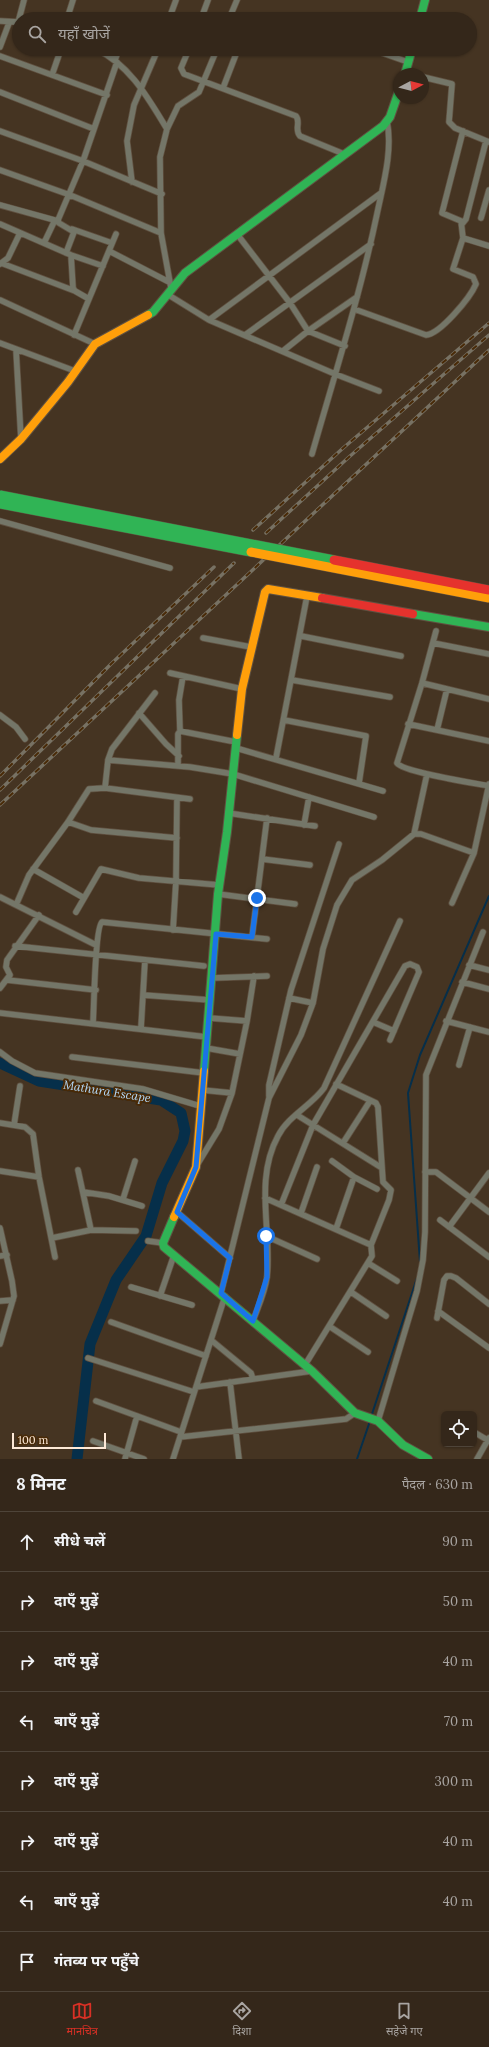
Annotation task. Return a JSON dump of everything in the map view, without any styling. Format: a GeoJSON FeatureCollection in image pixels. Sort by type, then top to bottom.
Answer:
{"type":"FeatureCollection","features":[{"type":"Feature","properties":{"kind":"main road"},"geometry":{"type":"LineString","coordinates":[[422,12],[425,0]]}},
{"type":"Feature","properties":{"kind":"main road"},"geometry":{"type":"LineString","coordinates":[[406,68],[410,56]]}},
{"type":"Feature","properties":{"kind":"main road"},"geometry":{"type":"LineString","coordinates":[[0,459],[21,439],[75,371],[94,344],[153,312],[169,288],[185,273],[387,121],[394,104]]}},
{"type":"Feature","properties":{"kind":"main road"},"geometry":{"type":"LineString","coordinates":[[0,495],[489,590]]}},
{"type":"Feature","properties":{"kind":"main road"},"geometry":{"type":"LineString","coordinates":[[0,504],[489,598]]}},
{"type":"Feature","properties":{"kind":"main road"},"geometry":{"type":"LineString","coordinates":[[428,1459],[403,1445],[376,1420],[357,1414],[312,1371],[164,1247],[164,1243],[196,1167],[219,890],[234,774],[242,689],[266,590],[489,627]]}},
{"type":"Feature","properties":{"kind":"street"},"geometry":{"type":"LineString","coordinates":[[21,12],[24,0]]}},
{"type":"Feature","properties":{"kind":"street"},"geometry":{"type":"LineString","coordinates":[[69,12],[73,0]]}},
{"type":"Feature","properties":{"kind":"street"},"geometry":{"type":"LineString","coordinates":[[172,12],[176,0]]}},
{"type":"Feature","properties":{"kind":"street"},"geometry":{"type":"LineString","coordinates":[[204,12],[208,0]]}},
{"type":"Feature","properties":{"kind":"street"},"geometry":{"type":"LineString","coordinates":[[232,12],[237,0]]}},
{"type":"Feature","properties":{"kind":"street"},"geometry":{"type":"LineString","coordinates":[[0,21],[12,22]]}},
{"type":"Feature","properties":{"kind":"street"},"geometry":{"type":"LineString","coordinates":[[0,47],[9,23]]}},
{"type":"Feature","properties":{"kind":"street"},"geometry":{"type":"LineString","coordinates":[[0,56],[107,95]]}},
{"type":"Feature","properties":{"kind":"street"},"geometry":{"type":"LineString","coordinates":[[52,75],[59,56]]}},
{"type":"Feature","properties":{"kind":"street"},"geometry":{"type":"LineString","coordinates":[[108,56],[116,61],[142,89],[167,128]]}},
{"type":"Feature","properties":{"kind":"street"},"geometry":{"type":"LineString","coordinates":[[44,243],[54,222],[58,221],[70,195],[107,95],[117,56]]}},
{"type":"Feature","properties":{"kind":"street"},"geometry":{"type":"LineString","coordinates":[[132,182],[127,141],[133,110],[155,56]]}},
{"type":"Feature","properties":{"kind":"street"},"geometry":{"type":"LineString","coordinates":[[187,56],[182,71],[184,74],[296,116],[298,120],[297,132],[300,136],[344,154]]}},
{"type":"Feature","properties":{"kind":"street"},"geometry":{"type":"LineString","coordinates":[[169,288],[161,234],[162,194],[160,163],[167,128],[178,106],[198,92],[204,82],[214,56]]}},
{"type":"Feature","properties":{"kind":"street"},"geometry":{"type":"LineString","coordinates":[[223,88],[235,56]]}},
{"type":"Feature","properties":{"kind":"street"},"geometry":{"type":"LineString","coordinates":[[391,56],[408,62]]}},
{"type":"Feature","properties":{"kind":"street"},"geometry":{"type":"LineString","coordinates":[[429,78],[452,84],[450,122],[455,128],[487,142],[466,219],[462,224]]}},
{"type":"Feature","properties":{"kind":"street"},"geometry":{"type":"LineString","coordinates":[[0,92],[94,129]]}},
{"type":"Feature","properties":{"kind":"street"},"geometry":{"type":"LineString","coordinates":[[312,454],[335,374],[345,346],[371,243],[389,143],[387,121]]}},
{"type":"Feature","properties":{"kind":"street"},"geometry":{"type":"LineString","coordinates":[[0,131],[83,160],[162,194]]}},
{"type":"Feature","properties":{"kind":"street"},"geometry":{"type":"LineString","coordinates":[[354,309],[426,335],[432,334],[457,312],[476,284],[473,277],[453,269],[463,238],[462,224],[461,221],[442,214],[463,132]]}},
{"type":"Feature","properties":{"kind":"street"},"geometry":{"type":"LineString","coordinates":[[0,170],[70,195],[161,234]]}},
{"type":"Feature","properties":{"kind":"street"},"geometry":{"type":"LineString","coordinates":[[481,218],[489,190]]}},
{"type":"Feature","properties":{"kind":"street"},"geometry":{"type":"LineString","coordinates":[[209,320],[381,193]]}},
{"type":"Feature","properties":{"kind":"street"},"geometry":{"type":"LineString","coordinates":[[0,205],[58,221],[72,229],[112,243]]}},
{"type":"Feature","properties":{"kind":"street"},"geometry":{"type":"LineString","coordinates":[[0,224],[69,254],[103,266]]}},
{"type":"Feature","properties":{"kind":"street"},"geometry":{"type":"LineString","coordinates":[[72,229],[74,234],[69,254],[72,284],[75,291]]}},
{"type":"Feature","properties":{"kind":"street"},"geometry":{"type":"LineString","coordinates":[[20,233],[2,262],[75,291],[89,299]]}},
{"type":"Feature","properties":{"kind":"street"},"geometry":{"type":"LineString","coordinates":[[74,334],[116,234]]}},
{"type":"Feature","properties":{"kind":"street"},"geometry":{"type":"LineString","coordinates":[[237,234],[290,302],[308,331],[345,346]]}},
{"type":"Feature","properties":{"kind":"street"},"geometry":{"type":"LineString","coordinates":[[463,238],[489,246]]}},
{"type":"Feature","properties":{"kind":"street"},"geometry":{"type":"LineString","coordinates":[[245,335],[371,243]]}},
{"type":"Feature","properties":{"kind":"street"},"geometry":{"type":"LineString","coordinates":[[109,251],[169,288],[209,320],[335,374],[379,391]]}},
{"type":"Feature","properties":{"kind":"street"},"geometry":{"type":"LineString","coordinates":[[283,351],[308,331],[357,297]]}},
{"type":"Feature","properties":{"kind":"street"},"geometry":{"type":"LineString","coordinates":[[0,300],[94,344]]}},
{"type":"Feature","properties":{"kind":"street"},"geometry":{"type":"LineString","coordinates":[[0,343],[75,371]]}},
{"type":"Feature","properties":{"kind":"street"},"geometry":{"type":"LineString","coordinates":[[16,349],[21,439]]}},
{"type":"Feature","properties":{"kind":"street"},"geometry":{"type":"LineString","coordinates":[[0,521],[170,568]]}},
{"type":"Feature","properties":{"kind":"street"},"geometry":{"type":"LineString","coordinates":[[276,758],[301,636],[307,596]]}},
{"type":"Feature","properties":{"kind":"street"},"geometry":{"type":"LineString","coordinates":[[436,630],[422,683],[396,763],[400,767],[426,774],[489,785],[474,852],[452,903]]}},
{"type":"Feature","properties":{"kind":"street"},"geometry":{"type":"LineString","coordinates":[[301,636],[401,656]]}},
{"type":"Feature","properties":{"kind":"street"},"geometry":{"type":"LineString","coordinates":[[203,638],[251,647]]}},
{"type":"Feature","properties":{"kind":"street"},"geometry":{"type":"LineString","coordinates":[[433,643],[489,654]]}},
{"type":"Feature","properties":{"kind":"street"},"geometry":{"type":"LineString","coordinates":[[170,672],[242,689]]}},
{"type":"Feature","properties":{"kind":"street"},"geometry":{"type":"LineString","coordinates":[[178,766],[178,734],[180,731],[179,700],[183,676]]}},
{"type":"Feature","properties":{"kind":"street"},"geometry":{"type":"LineString","coordinates":[[292,680],[390,697]]}},
{"type":"Feature","properties":{"kind":"street"},"geometry":{"type":"LineString","coordinates":[[422,683],[489,699]]}},
{"type":"Feature","properties":{"kind":"street"},"geometry":{"type":"LineString","coordinates":[[437,730],[447,689]]}},
{"type":"Feature","properties":{"kind":"street"},"geometry":{"type":"LineString","coordinates":[[104,788],[108,760],[112,749],[154,693]]}},
{"type":"Feature","properties":{"kind":"street"},"geometry":{"type":"LineString","coordinates":[[139,713],[178,756]]}},
{"type":"Feature","properties":{"kind":"street"},"geometry":{"type":"LineString","coordinates":[[0,715],[16,728],[25,739]]}},
{"type":"Feature","properties":{"kind":"street"},"geometry":{"type":"LineString","coordinates":[[284,720],[366,736],[359,783]]}},
{"type":"Feature","properties":{"kind":"street"},"geometry":{"type":"LineString","coordinates":[[408,724],[489,741]]}},
{"type":"Feature","properties":{"kind":"street"},"geometry":{"type":"LineString","coordinates":[[180,731],[236,745],[383,791]]}},
{"type":"Feature","properties":{"kind":"street"},"geometry":{"type":"LineString","coordinates":[[108,760],[178,766],[234,774],[374,817]]}},
{"type":"Feature","properties":{"kind":"street"},"geometry":{"type":"LineString","coordinates":[[414,834],[426,774]]}},
{"type":"Feature","properties":{"kind":"street"},"geometry":{"type":"LineString","coordinates":[[16,905],[24,882],[68,822],[88,789],[104,788],[190,799]]}},
{"type":"Feature","properties":{"kind":"street"},"geometry":{"type":"LineString","coordinates":[[304,825],[309,797]]}},
{"type":"Feature","properties":{"kind":"street"},"geometry":{"type":"LineString","coordinates":[[173,930],[176,881],[177,798]]}},
{"type":"Feature","properties":{"kind":"street"},"geometry":{"type":"LineString","coordinates":[[228,813],[315,826]]}},
{"type":"Feature","properties":{"kind":"street"},"geometry":{"type":"LineString","coordinates":[[252,937],[267,818]]}},
{"type":"Feature","properties":{"kind":"street"},"geometry":{"type":"LineString","coordinates":[[68,822],[91,830],[176,838]]}},
{"type":"Feature","properties":{"kind":"street"},"geometry":{"type":"LineString","coordinates":[[173,1459],[211,1340],[223,1295],[230,1258],[269,1098],[301,1035],[313,1003],[323,949],[337,905],[352,880],[414,834],[421,834],[474,852]]}},
{"type":"Feature","properties":{"kind":"street"},"geometry":{"type":"LineString","coordinates":[[269,1098],[269,1085],[289,998],[339,844]]}},
{"type":"Feature","properties":{"kind":"street"},"geometry":{"type":"LineString","coordinates":[[262,859],[310,865]]}},
{"type":"Feature","properties":{"kind":"street"},"geometry":{"type":"LineString","coordinates":[[33,869],[84,898]]}},
{"type":"Feature","properties":{"kind":"street"},"geometry":{"type":"LineString","coordinates":[[76,912],[100,869],[132,877],[176,881],[294,904]]}},
{"type":"Feature","properties":{"kind":"street"},"geometry":{"type":"LineString","coordinates":[[0,897],[39,915],[96,945]]}},
{"type":"Feature","properties":{"kind":"street"},"geometry":{"type":"LineString","coordinates":[[0,988],[10,975],[6,963],[15,946],[39,915]]}},
{"type":"Feature","properties":{"kind":"street"},"geometry":{"type":"LineString","coordinates":[[253,1321],[267,1277],[265,1198],[267,1164],[270,1155],[279,1134],[314,1100],[324,1088],[400,921]]}},
{"type":"Feature","properties":{"kind":"street"},"geometry":{"type":"LineString","coordinates":[[93,1023],[96,990],[96,945],[99,925],[102,922],[267,938]]}},
{"type":"Feature","properties":{"kind":"street"},"geometry":{"type":"LineString","coordinates":[[376,1420],[420,1276],[425,1232],[426,1075],[446,1021],[483,932]]}},
{"type":"Feature","properties":{"kind":"street"},"geometry":{"type":"LineString","coordinates":[[15,946],[204,966]]}},
{"type":"Feature","properties":{"kind":"street"},"geometry":{"type":"LineString","coordinates":[[141,1028],[145,960]]}},
{"type":"Feature","properties":{"kind":"street"},"geometry":{"type":"LineString","coordinates":[[281,1205],[313,1125],[405,966],[410,964],[417,967],[419,972],[390,1040]]}},
{"type":"Feature","properties":{"kind":"street"},"geometry":{"type":"LineString","coordinates":[[469,965],[489,970]]}},
{"type":"Feature","properties":{"kind":"street"},"geometry":{"type":"LineString","coordinates":[[196,1167],[219,1129],[232,1093],[247,1021],[254,976]]}},
{"type":"Feature","properties":{"kind":"street"},"geometry":{"type":"LineString","coordinates":[[212,978],[267,976]]}},
{"type":"Feature","properties":{"kind":"street"},"geometry":{"type":"LineString","coordinates":[[7,980],[96,990]]}},
{"type":"Feature","properties":{"kind":"street"},"geometry":{"type":"LineString","coordinates":[[462,982],[489,989]]}},
{"type":"Feature","properties":{"kind":"street"},"geometry":{"type":"LineString","coordinates":[[143,995],[210,1000]]}},
{"type":"Feature","properties":{"kind":"street"},"geometry":{"type":"LineString","coordinates":[[289,998],[313,1003]]}},
{"type":"Feature","properties":{"kind":"street"},"geometry":{"type":"LineString","coordinates":[[0,1013],[207,1036]]}},
{"type":"Feature","properties":{"kind":"street"},"geometry":{"type":"LineString","coordinates":[[209,1018],[247,1021]]}},
{"type":"Feature","properties":{"kind":"street"},"geometry":{"type":"LineString","coordinates":[[446,1021],[489,1032]]}},
{"type":"Feature","properties":{"kind":"street"},"geometry":{"type":"LineString","coordinates":[[373,1022],[394,1031]]}},
{"type":"Feature","properties":{"kind":"street"},"geometry":{"type":"LineString","coordinates":[[459,1065],[470,1027]]}},
{"type":"Feature","properties":{"kind":"street"},"geometry":{"type":"LineString","coordinates":[[206,1048],[240,1054]]}},
{"type":"Feature","properties":{"kind":"street"},"geometry":{"type":"LineString","coordinates":[[0,1052],[12,1061],[35,1073],[143,1089],[200,1106]]}},
{"type":"Feature","properties":{"kind":"street"},"geometry":{"type":"LineString","coordinates":[[72,1057],[204,1073]]}},
{"type":"Feature","properties":{"kind":"street"},"geometry":{"type":"LineString","coordinates":[[305,1365],[372,1256],[371,1244],[389,1200],[391,1190],[384,1182],[378,1107],[370,1101],[336,1084]]}},
{"type":"Feature","properties":{"kind":"street"},"geometry":{"type":"LineString","coordinates":[[14,1125],[20,1086]]}},
{"type":"Feature","properties":{"kind":"street"},"geometry":{"type":"LineString","coordinates":[[202,1090],[232,1093]]}},
{"type":"Feature","properties":{"kind":"street"},"geometry":{"type":"LineString","coordinates":[[343,1143],[370,1101]]}},
{"type":"Feature","properties":{"kind":"street"},"geometry":{"type":"LineString","coordinates":[[297,1115],[382,1168]]}},
{"type":"Feature","properties":{"kind":"street"},"geometry":{"type":"LineString","coordinates":[[0,1123],[25,1127],[33,1134],[39,1177],[56,1257]]}},
{"type":"Feature","properties":{"kind":"street"},"geometry":{"type":"LineString","coordinates":[[123,1199],[135,1161]]}},
{"type":"Feature","properties":{"kind":"street"},"geometry":{"type":"LineString","coordinates":[[332,1161],[354,1177],[377,1188]]}},
{"type":"Feature","properties":{"kind":"street"},"geometry":{"type":"LineString","coordinates":[[301,1214],[317,1167]]}},
{"type":"Feature","properties":{"kind":"street"},"geometry":{"type":"LineString","coordinates":[[78,1170],[91,1230]]}},
{"type":"Feature","properties":{"kind":"street"},"geometry":{"type":"LineString","coordinates":[[0,1171],[39,1177]]}},
{"type":"Feature","properties":{"kind":"street"},"geometry":{"type":"LineString","coordinates":[[425,1172],[436,1172],[489,1212]]}},
{"type":"Feature","properties":{"kind":"street"},"geometry":{"type":"LineString","coordinates":[[449,1227],[489,1173]]}},
{"type":"Feature","properties":{"kind":"street"},"geometry":{"type":"LineString","coordinates":[[336,1229],[354,1177]]}},
{"type":"Feature","properties":{"kind":"street"},"geometry":{"type":"LineString","coordinates":[[83,1192],[123,1199],[142,1206]]}},
{"type":"Feature","properties":{"kind":"street"},"geometry":{"type":"LineString","coordinates":[[265,1198],[371,1244]]}},
{"type":"Feature","properties":{"kind":"street"},"geometry":{"type":"LineString","coordinates":[[177,1212],[230,1258]]}},
{"type":"Feature","properties":{"kind":"street"},"geometry":{"type":"LineString","coordinates":[[440,1220],[489,1257]]}},
{"type":"Feature","properties":{"kind":"street"},"geometry":{"type":"LineString","coordinates":[[0,1228],[12,1281],[13,1300],[0,1344]]}},
{"type":"Feature","properties":{"kind":"street"},"geometry":{"type":"LineString","coordinates":[[52,1238],[91,1230],[136,1231]]}},
{"type":"Feature","properties":{"kind":"street"},"geometry":{"type":"LineString","coordinates":[[266,1236],[317,1258]]}},
{"type":"Feature","properties":{"kind":"street"},"geometry":{"type":"LineString","coordinates":[[148,1241],[164,1243]]}},
{"type":"Feature","properties":{"kind":"street"},"geometry":{"type":"LineString","coordinates":[[0,1256],[7,1255]]}},
{"type":"Feature","properties":{"kind":"street"},"geometry":{"type":"LineString","coordinates":[[160,1296],[174,1255]]}},
{"type":"Feature","properties":{"kind":"street"},"geometry":{"type":"LineString","coordinates":[[368,1263],[397,1281]]}},
{"type":"Feature","properties":{"kind":"street"},"geometry":{"type":"LineString","coordinates":[[437,1318],[444,1280],[447,1276],[451,1276],[489,1304]]}},
{"type":"Feature","properties":{"kind":"street"},"geometry":{"type":"LineString","coordinates":[[131,1287],[192,1305]]}},
{"type":"Feature","properties":{"kind":"street"},"geometry":{"type":"LineString","coordinates":[[350,1292],[386,1316]]}},
{"type":"Feature","properties":{"kind":"street"},"geometry":{"type":"LineString","coordinates":[[0,1301],[13,1300]]}},
{"type":"Feature","properties":{"kind":"street"},"geometry":{"type":"LineString","coordinates":[[438,1311],[489,1348]]}},
{"type":"Feature","properties":{"kind":"street"},"geometry":{"type":"LineString","coordinates":[[111,1322],[206,1356]]}},
{"type":"Feature","properties":{"kind":"street"},"geometry":{"type":"LineString","coordinates":[[329,1326],[368,1352]]}},
{"type":"Feature","properties":{"kind":"street"},"geometry":{"type":"LineString","coordinates":[[211,1340],[251,1373],[253,1379]]}},
{"type":"Feature","properties":{"kind":"street"},"geometry":{"type":"LineString","coordinates":[[88,1358],[195,1389],[230,1382],[312,1371]]}},
{"type":"Feature","properties":{"kind":"street"},"geometry":{"type":"LineString","coordinates":[[230,1382],[239,1459]]}},
{"type":"Feature","properties":{"kind":"street"},"geometry":{"type":"LineString","coordinates":[[96,1401],[137,1416],[181,1435],[236,1432],[346,1419],[357,1414]]}},
{"type":"Feature","properties":{"kind":"street"},"geometry":{"type":"LineString","coordinates":[[124,1459],[137,1416]]}},
{"type":"Feature","properties":{"kind":"street"},"geometry":{"type":"LineString","coordinates":[[477,1434],[489,1440],[478,1459]]}},
{"type":"Feature","properties":{"kind":"street"},"geometry":{"type":"LineString","coordinates":[[93,1441],[144,1459]]}},
{"type":"Feature","properties":{"kind":"waterway"},"geometry":{"type":"LineString","coordinates":[[420,1262],[408,1093],[420,1055],[489,896]]}},
{"type":"Feature","properties":{"kind":"waterway","name":"Mathura Escape"},"geometry":{"type":"LineString","coordinates":[[0,1063],[39,1081],[161,1100],[181,1113],[185,1131],[183,1141],[162,1183],[146,1236],[116,1280],[90,1344],[77,1459]]}},
{"type":"Feature","properties":{"kind":"waterway"},"geometry":{"type":"LineString","coordinates":[[371,1417],[417,1278]]}},
{"type":"Feature","properties":{"kind":"waterway"},"geometry":{"type":"LineString","coordinates":[[357,1459],[370,1421]]}},
{"type":"Feature","properties":{"kind":"railway"},"geometry":{"type":"LineString","coordinates":[[253,530],[342,449],[489,323]]}},
{"type":"Feature","properties":{"kind":"railway"},"geometry":{"type":"LineString","coordinates":[[266,533],[349,457],[489,335]]}},
{"type":"Feature","properties":{"kind":"railway"},"geometry":{"type":"LineString","coordinates":[[0,805],[489,350]]}},
{"type":"Feature","properties":{"kind":"railway"},"geometry":{"type":"LineString","coordinates":[[0,790],[234,563]]}},
{"type":"Feature","properties":{"kind":"railway"},"geometry":{"type":"LineString","coordinates":[[0,776],[111,664],[214,567]]}},
{"type":"Feature","properties":{"kind":"traffic: fast"},"geometry":{"type":"LineString","coordinates":[[422,12],[425,0]]}},
{"type":"Feature","properties":{"kind":"traffic: fast"},"geometry":{"type":"LineString","coordinates":[[407,68],[410,56]]}},
{"type":"Feature","properties":{"kind":"traffic: fast"},"geometry":{"type":"LineString","coordinates":[[148,315],[153,312],[185,273],[383,126],[390,117],[394,104]]}},
{"type":"Feature","properties":{"kind":"traffic: fast"},"geometry":{"type":"LineString","coordinates":[[0,495],[334,560]]}},
{"type":"Feature","properties":{"kind":"traffic: fast"},"geometry":{"type":"LineString","coordinates":[[0,504],[251,552]]}},
{"type":"Feature","properties":{"kind":"traffic: fast"},"geometry":{"type":"LineString","coordinates":[[413,614],[489,627]]}},
{"type":"Feature","properties":{"kind":"traffic: fast"},"geometry":{"type":"LineString","coordinates":[[204,1071],[218,894],[227,832],[237,735]]}},
{"type":"Feature","properties":{"kind":"traffic: fast"},"geometry":{"type":"LineString","coordinates":[[174,1217],[163,1243],[164,1247],[312,1371],[355,1413],[378,1421],[403,1445],[428,1459]]}},
{"type":"Feature","properties":{"kind":"traffic: slow"},"geometry":{"type":"LineString","coordinates":[[0,459],[21,439],[68,382],[95,344],[148,315]]}},
{"type":"Feature","properties":{"kind":"traffic: slow"},"geometry":{"type":"LineString","coordinates":[[251,552],[489,598]]}},
{"type":"Feature","properties":{"kind":"traffic: slow"},"geometry":{"type":"LineString","coordinates":[[237,735],[242,689],[265,592],[268,589],[322,598]]}},
{"type":"Feature","properties":{"kind":"traffic: slow"},"geometry":{"type":"LineString","coordinates":[[174,1217],[196,1167],[204,1071]]}},
{"type":"Feature","properties":{"kind":"traffic: jam"},"geometry":{"type":"LineString","coordinates":[[334,560],[489,590]]}},
{"type":"Feature","properties":{"kind":"traffic: jam"},"geometry":{"type":"LineString","coordinates":[[322,598],[413,614]]}},
{"type":"Feature","properties":{"kind":"route"},"geometry":{"type":"LineString","coordinates":[[257,898],[252,937],[216,934],[200,1106],[196,1167],[194,1175],[177,1212],[230,1258],[221,1293],[253,1321],[267,1277],[266,1236]]}}]}
